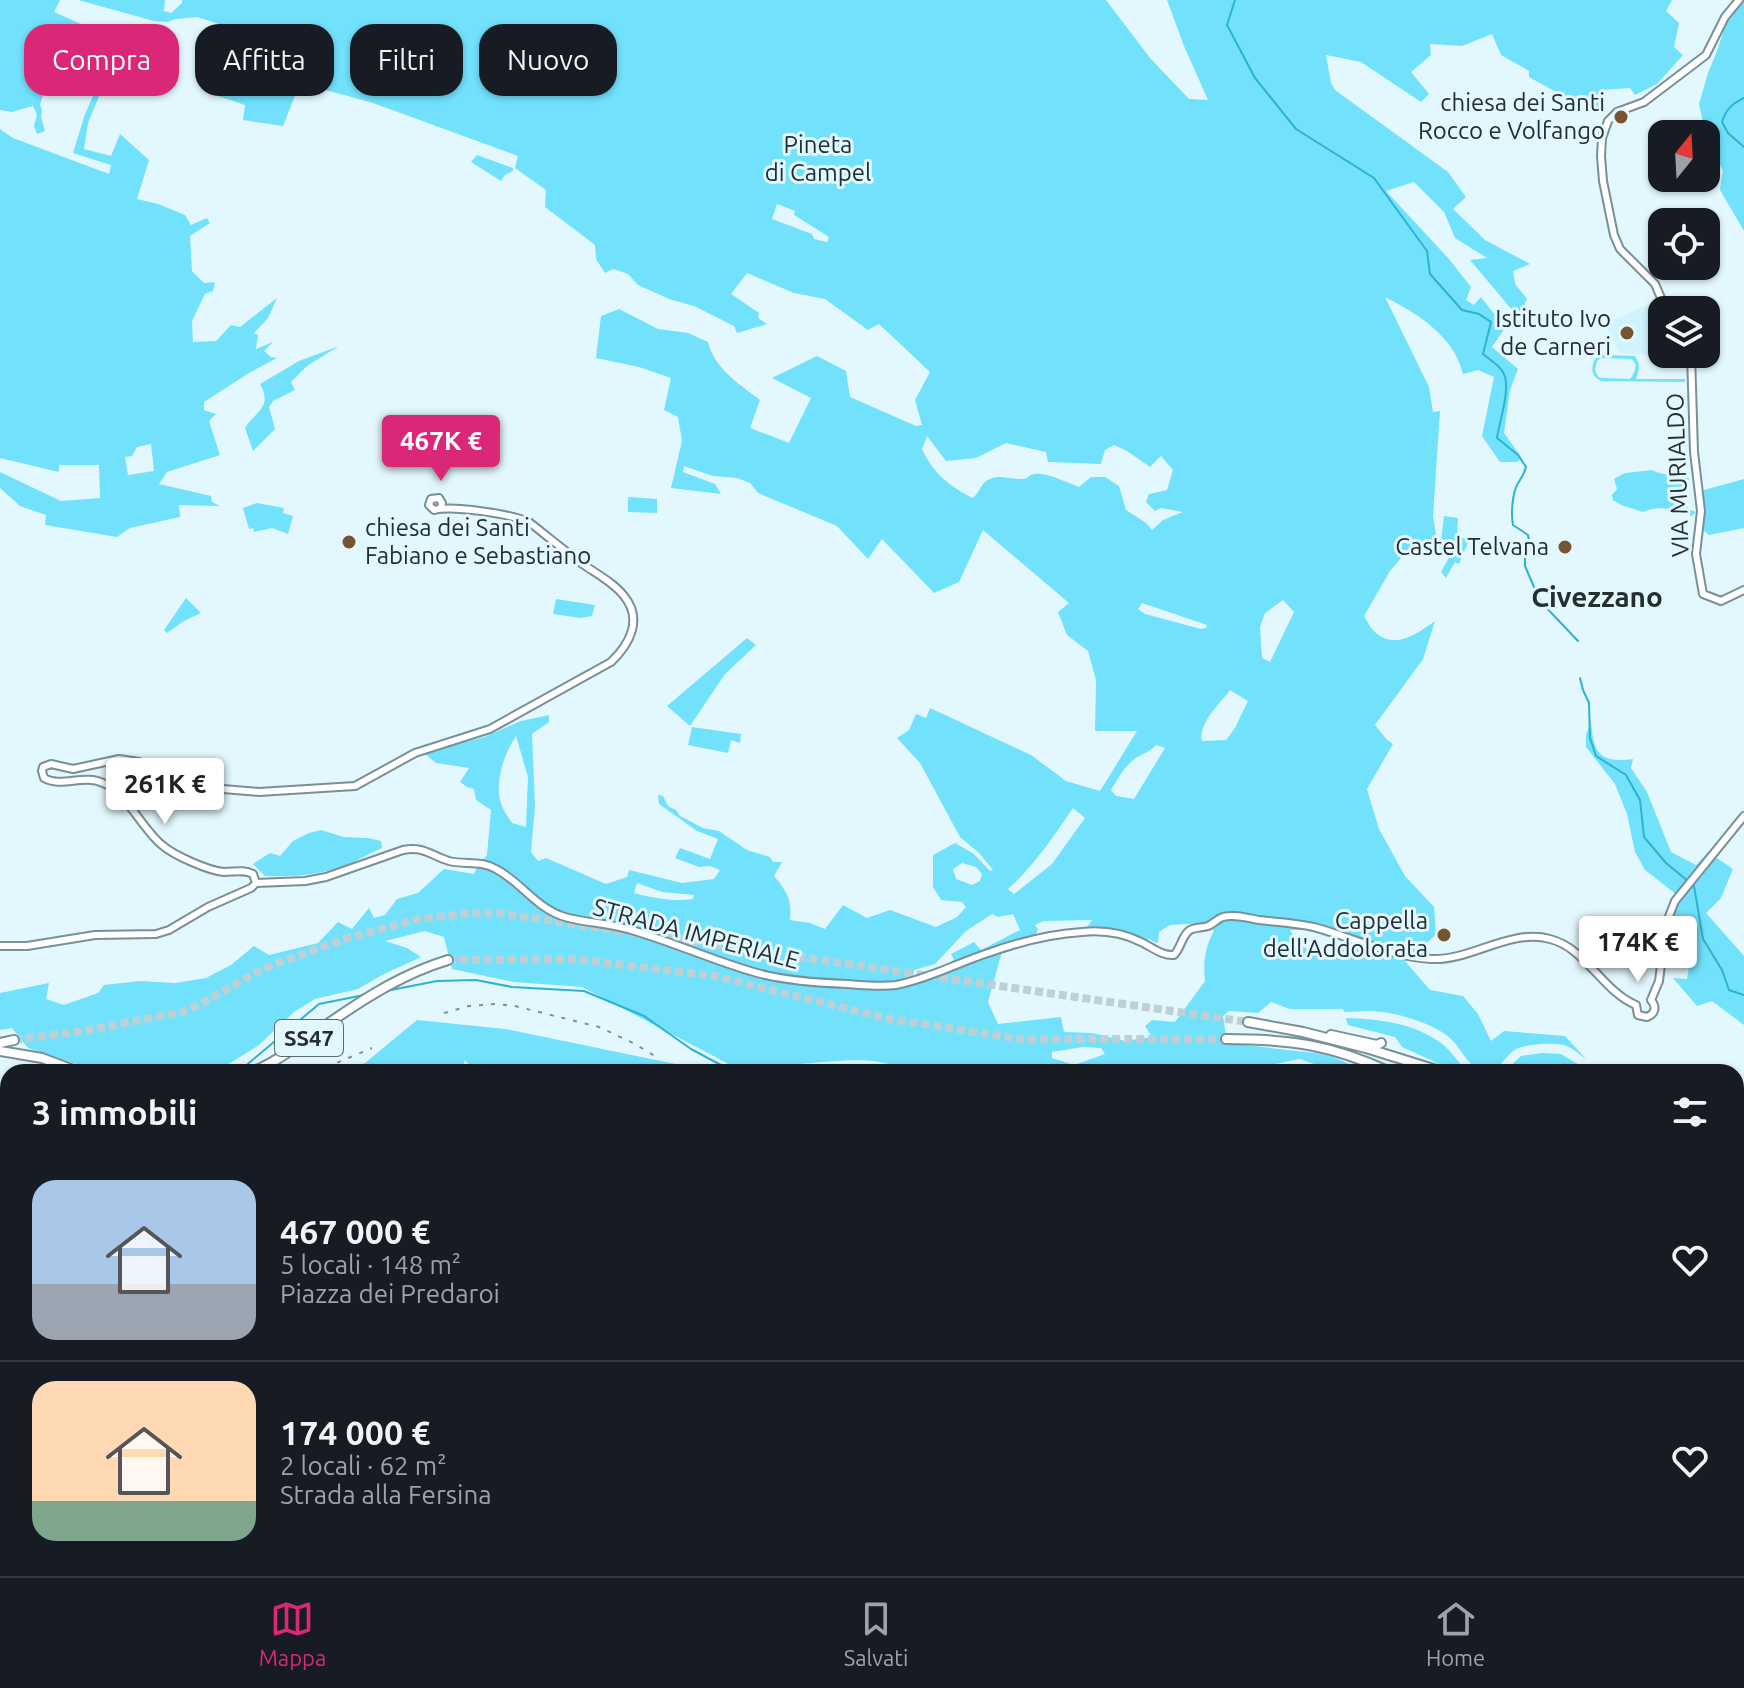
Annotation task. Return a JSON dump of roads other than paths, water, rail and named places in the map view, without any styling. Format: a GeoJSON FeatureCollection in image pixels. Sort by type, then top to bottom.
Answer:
{"type":"FeatureCollection","features":[{"type":"Feature","properties":{"kind":"highway","name":"SS47"},"geometry":{"type":"LineString","coordinates":[[268,1064],[378,991],[419,970],[448,960]]}},
{"type":"Feature","properties":{"kind":"highway"},"geometry":{"type":"LineString","coordinates":[[1248,1022],[1377,1045],[1381,1043]]}},
{"type":"Feature","properties":{"kind":"highway"},"geometry":{"type":"LineString","coordinates":[[1303,1032],[1417,1064]]}},
{"type":"Feature","properties":{"kind":"highway"},"geometry":{"type":"LineString","coordinates":[[1226,1039],[1274,1039],[1317,1046],[1372,1064]]}},
{"type":"Feature","properties":{"kind":"highway"},"geometry":{"type":"LineString","coordinates":[[0,1043],[14,1040]]}},
{"type":"Feature","properties":{"kind":"highway"},"geometry":{"type":"LineString","coordinates":[[0,1051],[22,1053],[58,1064]]}},
{"type":"Feature","properties":{"kind":"street"},"geometry":{"type":"LineString","coordinates":[[1660,296],[1655,284],[1620,249],[1614,235],[1605,190],[1602,138],[1608,121],[1617,112],[1633,108],[1653,97],[1706,55],[1725,17],[1739,0]]}},
{"type":"Feature","properties":{"kind":"street","name":"VIA MURIALDO"},"geometry":{"type":"LineString","coordinates":[[1691,368],[1694,452],[1701,511],[1696,554],[1703,594],[1721,601],[1744,590]]}},
{"type":"Feature","properties":{"kind":"street"},"geometry":{"type":"LineString","coordinates":[[0,946],[27,946],[95,935],[156,934],[256,883],[255,877],[246,870],[213,870],[162,846],[106,784],[93,779],[50,782],[44,778],[42,771],[46,764],[73,769],[119,759],[129,760],[223,789],[242,791],[355,786],[415,753],[479,734],[506,721],[611,662],[623,651],[629,642],[634,618],[628,602],[614,587],[529,522],[514,516],[441,508]]}},
{"type":"Feature","properties":{"kind":"street","name":"STRADA IMPERIALE"},"geometry":{"type":"LineString","coordinates":[[256,883],[326,877],[403,850],[424,849],[449,861],[477,862],[494,867],[550,912],[567,918],[630,929],[758,973],[805,982],[883,985],[912,981],[1041,936],[1087,931],[1118,934],[1139,940],[1166,955],[1174,955],[1192,928],[1206,927],[1227,916],[1311,927],[1429,959],[1453,957],[1519,938],[1549,938],[1562,943],[1587,963],[1621,997],[1643,1001],[1659,981],[1671,908],[1682,890],[1744,816]]}},
{"type":"Feature","properties":{"kind":"waterway"},"geometry":{"type":"LineString","coordinates":[[1235,0],[1227,25],[1255,78],[1296,129],[1374,178],[1427,251],[1430,274],[1462,310],[1479,314],[1491,322],[1483,354],[1501,369],[1506,386],[1497,438],[1518,455],[1526,467],[1514,494],[1513,525],[1528,535],[1525,566],[1540,601],[1578,641]]}},
{"type":"Feature","properties":{"kind":"waterway"},"geometry":{"type":"LineString","coordinates":[[1744,98],[1730,107],[1722,122],[1728,133],[1744,147]]}},
{"type":"Feature","properties":{"kind":"waterway"},"geometry":{"type":"LineString","coordinates":[[1580,678],[1589,703],[1590,738],[1596,756],[1626,775],[1640,800],[1644,837],[1666,863],[1694,886],[1703,939],[1722,970],[1729,990],[1744,995]]}},
{"type":"Feature","properties":{"kind":"waterway"},"geometry":{"type":"LineString","coordinates":[[386,991],[437,981],[476,980],[512,987],[584,991],[644,1016],[691,1049],[719,1064]]}},
{"type":"Feature","properties":{"kind":"waterway"},"geometry":{"type":"LineString","coordinates":[[248,1064],[319,1004],[364,995]]}},
{"type":"Feature","properties":{"kind":"tunnel"},"geometry":{"type":"LineString","coordinates":[[14,1040],[83,1031],[182,1012],[273,965],[348,938],[418,919],[499,913],[634,933]]}},
{"type":"Feature","properties":{"kind":"tunnel"},"geometry":{"type":"LineString","coordinates":[[655,936],[1248,1022]]}},
{"type":"Feature","properties":{"kind":"tunnel"},"geometry":{"type":"LineString","coordinates":[[448,960],[575,959],[714,976],[889,1019],[1021,1039],[1226,1039]]}},
{"type":"Feature","properties":{"kind":"railway"},"geometry":{"type":"LineString","coordinates":[[444,1013],[469,1006],[515,1006],[599,1027],[660,1059]]}},
{"type":"Feature","properties":{"kind":"railway"},"geometry":{"type":"LineString","coordinates":[[334,1064],[372,1048]]}},
{"type":"Feature","properties":{"kind":"place","name":"chiesa dei Santi Rocco e Volfango"},"geometry":{"type":"Point","coordinates":[1621,117]}},
{"type":"Feature","properties":{"kind":"place","name":"Istituto Ivo de Carneri"},"geometry":{"type":"Point","coordinates":[1627,333]}},
{"type":"Feature","properties":{"kind":"place","name":"chiesa dei Santi Fabiano e Sebastiano"},"geometry":{"type":"Point","coordinates":[349,542]}},
{"type":"Feature","properties":{"kind":"place","name":"Castel Telvana"},"geometry":{"type":"Point","coordinates":[1565,547]}},
{"type":"Feature","properties":{"kind":"place","name":"Cappella dell'Addolorata"},"geometry":{"type":"Point","coordinates":[1444,935]}},
{"type":"Feature","properties":{"kind":"district","name":"Civezzano"},"geometry":{"type":"Point","coordinates":[1597,597]}},
{"type":"Feature","properties":{"kind":"park label","name":"Pineta di Campel"},"geometry":{"type":"Point","coordinates":[818,159]}}]}
